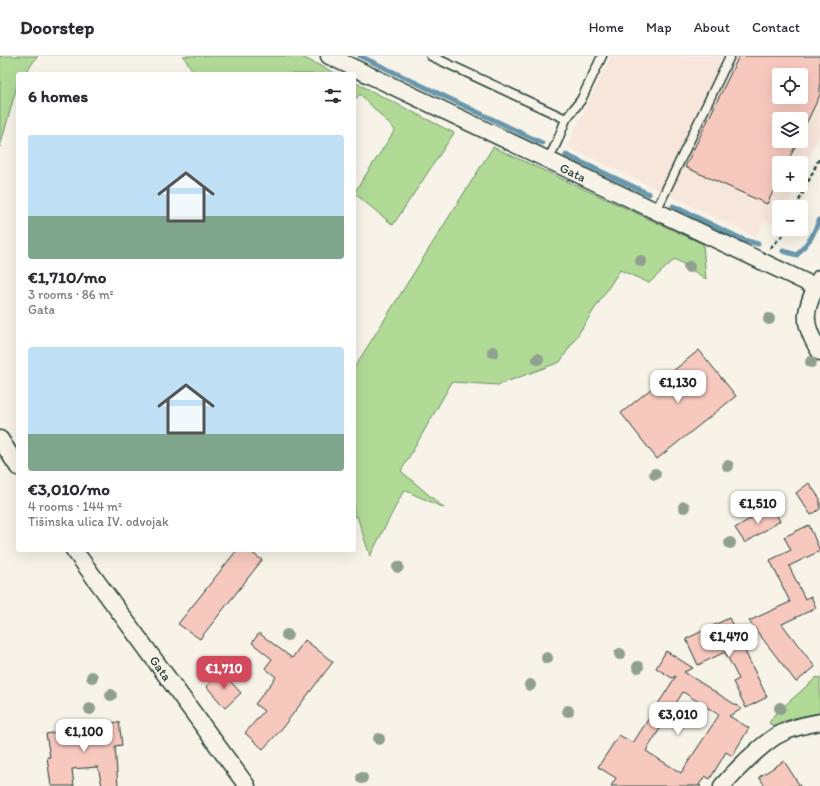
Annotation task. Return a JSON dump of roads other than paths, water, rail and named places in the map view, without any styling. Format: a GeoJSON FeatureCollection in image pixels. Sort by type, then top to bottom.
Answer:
{"type":"FeatureCollection","features":[{"type":"Feature","properties":{"kind":"street","name":"Gata"},"geometry":{"type":"LineString","coordinates":[[329,56],[758,260],[818,283]]}},
{"type":"Feature","properties":{"kind":"street"},"geometry":{"type":"LineString","coordinates":[[818,283],[807,309],[806,322],[810,337],[820,352]]}},
{"type":"Feature","properties":{"kind":"street"},"geometry":{"type":"LineString","coordinates":[[0,439],[16,464]]}},
{"type":"Feature","properties":{"kind":"street","name":"Gata"},"geometry":{"type":"LineString","coordinates":[[75,552],[247,786]]}},
{"type":"Feature","properties":{"kind":"street"},"geometry":{"type":"LineString","coordinates":[[722,786],[776,736],[790,730],[820,722]]}},
{"type":"Feature","properties":{"kind":"lane"},"geometry":{"type":"LineString","coordinates":[[431,56],[566,119]]}},
{"type":"Feature","properties":{"kind":"lane"},"geometry":{"type":"LineString","coordinates":[[548,160],[566,119],[581,100],[602,56]]}},
{"type":"Feature","properties":{"kind":"lane"},"geometry":{"type":"LineString","coordinates":[[656,211],[730,56]]}},
{"type":"Feature","properties":{"kind":"waterway"},"geometry":{"type":"LineString","coordinates":[[360,56],[542,143]]}},
{"type":"Feature","properties":{"kind":"waterway"},"geometry":{"type":"LineString","coordinates":[[566,155],[649,194]]}},
{"type":"Feature","properties":{"kind":"waterway"},"geometry":{"type":"LineString","coordinates":[[673,206],[744,240],[758,244]]}},
{"type":"Feature","properties":{"kind":"waterway"},"geometry":{"type":"LineString","coordinates":[[783,251],[797,255],[811,238],[820,219]]}}]}
